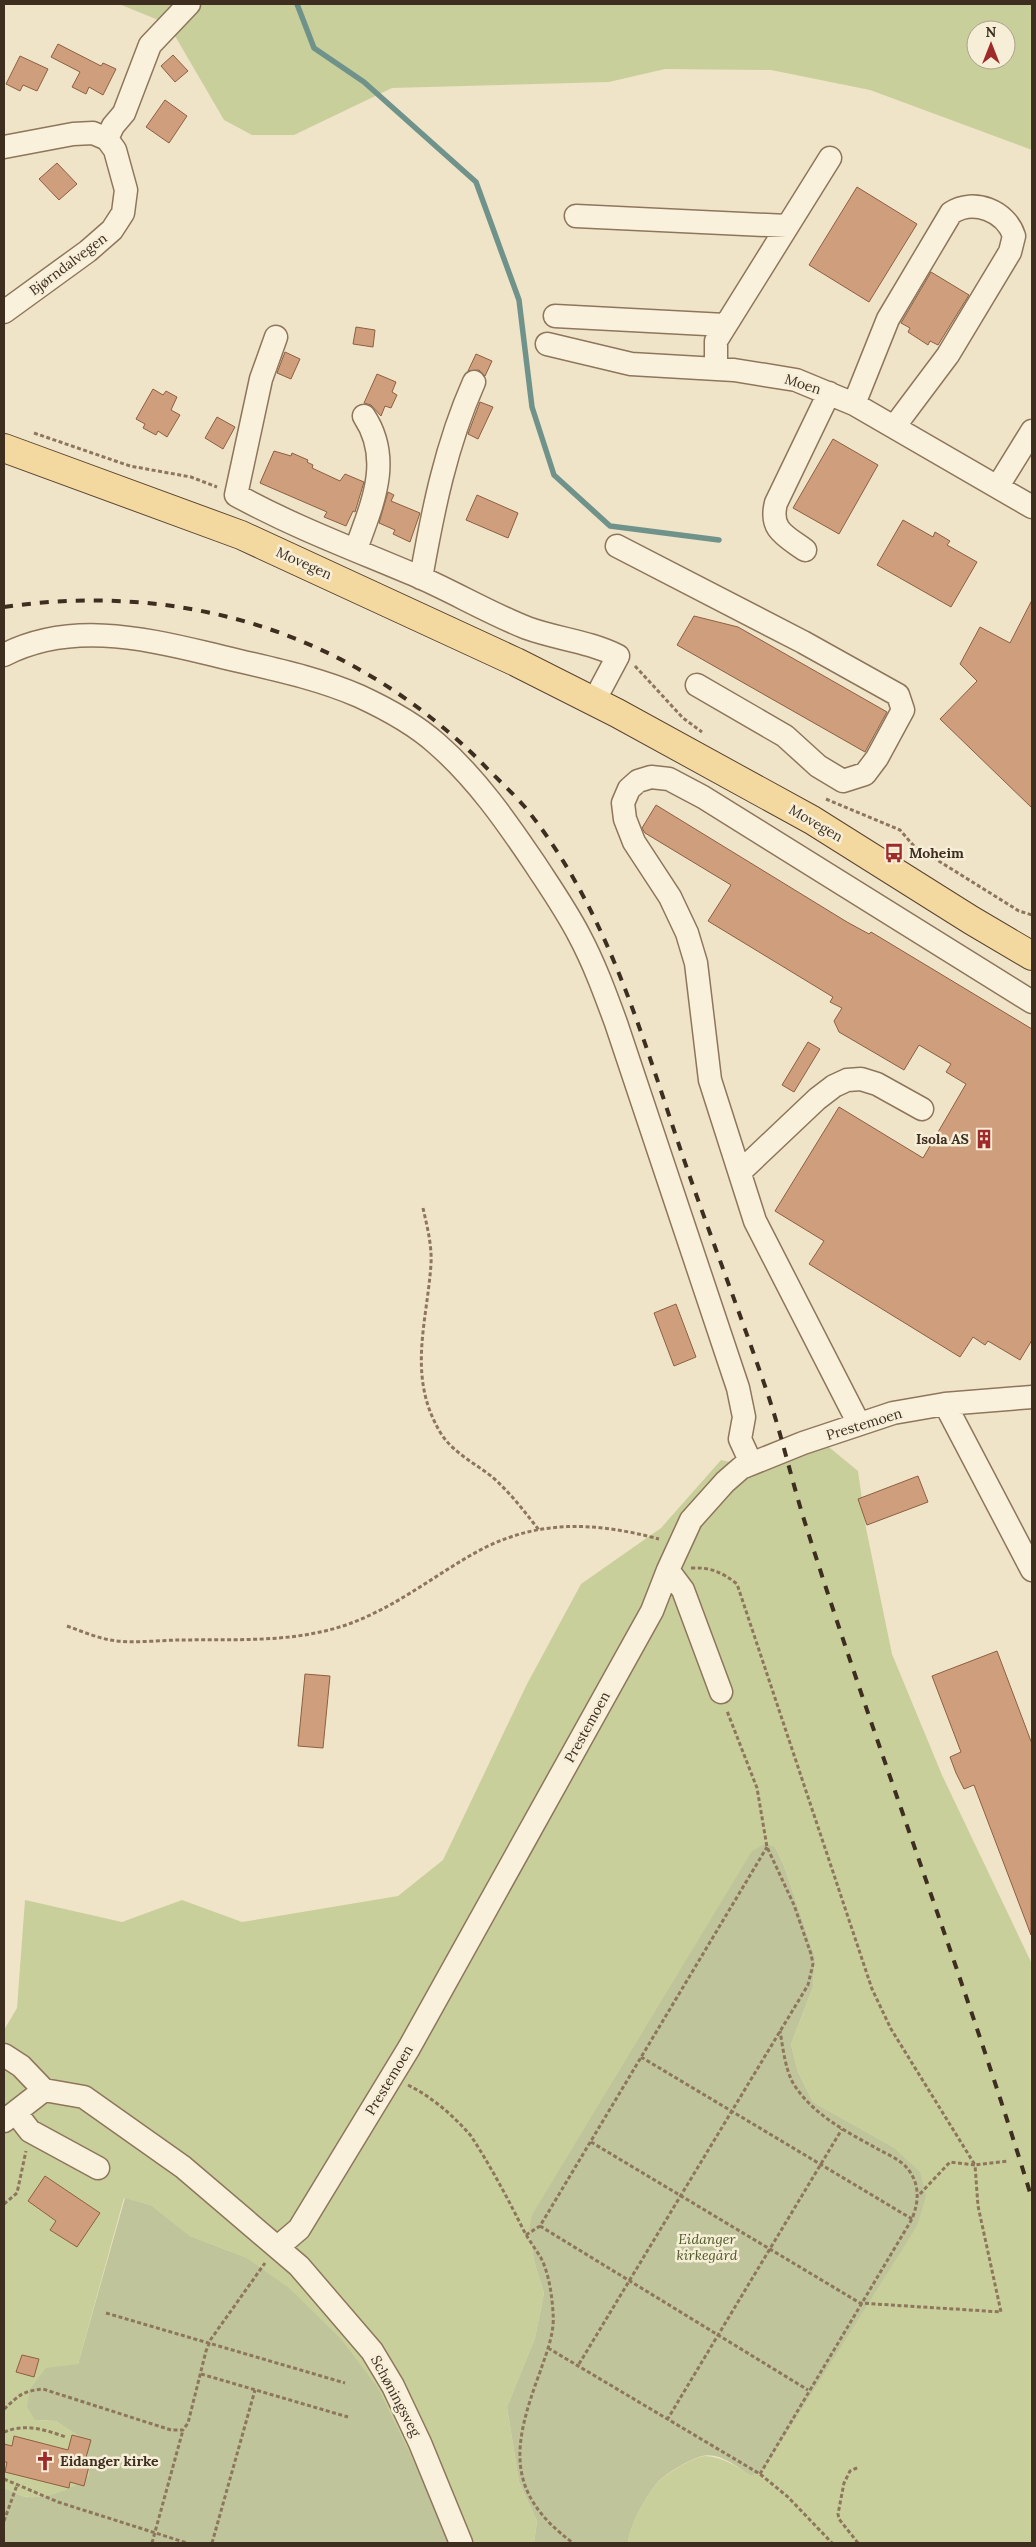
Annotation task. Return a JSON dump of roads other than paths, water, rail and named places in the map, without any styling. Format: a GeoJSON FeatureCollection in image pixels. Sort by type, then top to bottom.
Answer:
{"type":"FeatureCollection","features":[{"type":"Feature","properties":{"kind":"main road","name":"Movegen"},"geometry":{"type":"LineString","coordinates":[[4,448],[241,535],[447,628],[594,701],[812,820],[979,925],[1032,956]]}},
{"type":"Feature","properties":{"kind":"street"},"geometry":{"type":"LineString","coordinates":[[4,147],[73,134],[93,133],[107,139],[113,126],[124,113],[150,45],[189,4]]}},
{"type":"Feature","properties":{"kind":"street","name":"Bjørndalvegen"},"geometry":{"type":"LineString","coordinates":[[4,312],[88,251],[112,230],[123,213],[126,190],[121,166],[115,150],[107,139]]}},
{"type":"Feature","properties":{"kind":"street"},"geometry":{"type":"LineString","coordinates":[[716,369],[716,340],[830,158]]}},
{"type":"Feature","properties":{"kind":"street"},"geometry":{"type":"LineString","coordinates":[[854,404],[888,319],[951,213],[960,207],[971,205],[980,207],[1005,219],[1014,236],[1010,252],[948,355],[894,427]]}},
{"type":"Feature","properties":{"kind":"street"},"geometry":{"type":"LineString","coordinates":[[576,216],[787,226]]}},
{"type":"Feature","properties":{"kind":"street"},"geometry":{"type":"LineString","coordinates":[[555,316],[725,325]]}},
{"type":"Feature","properties":{"kind":"street"},"geometry":{"type":"LineString","coordinates":[[276,337],[261,379],[236,495],[278,518],[356,549],[529,628],[595,645],[618,656],[594,701]]}},
{"type":"Feature","properties":{"kind":"street","name":"Moen"},"geometry":{"type":"LineString","coordinates":[[547,344],[631,364],[764,373],[796,380],[854,404],[1032,507]]}},
{"type":"Feature","properties":{"kind":"street"},"geometry":{"type":"LineString","coordinates":[[421,578],[444,465],[457,420],[474,382]]}},
{"type":"Feature","properties":{"kind":"street"},"geometry":{"type":"LineString","coordinates":[[805,550],[779,531],[772,515],[829,393]]}},
{"type":"Feature","properties":{"kind":"street"},"geometry":{"type":"LineString","coordinates":[[356,549],[377,491],[380,472],[379,449],[372,427],[364,416]]}},
{"type":"Feature","properties":{"kind":"street"},"geometry":{"type":"LineString","coordinates":[[998,486],[1032,431]]}},
{"type":"Feature","properties":{"kind":"street"},"geometry":{"type":"LineString","coordinates":[[617,546],[803,642],[898,695],[903,710],[877,758],[865,774],[843,781],[818,766],[784,736],[697,685]]}},
{"type":"Feature","properties":{"kind":"street"},"geometry":{"type":"LineString","coordinates":[[4,655],[20,646],[51,638],[99,634],[131,637],[194,650],[320,682],[360,696],[397,717],[436,743],[461,768],[495,807],[560,903],[596,972],[626,1050],[738,1388],[744,1417],[740,1440],[752,1463]]}},
{"type":"Feature","properties":{"kind":"street"},"geometry":{"type":"LineString","coordinates":[[859,1424],[755,1221],[710,1080],[696,963],[687,933],[670,897],[634,842],[625,819],[623,803],[629,789],[638,781],[650,778],[669,779],[703,798],[1032,1002]]}},
{"type":"Feature","properties":{"kind":"street"},"geometry":{"type":"LineString","coordinates":[[740,1172],[817,1099],[834,1086],[847,1080],[861,1079],[877,1084],[922,1109]]}},
{"type":"Feature","properties":{"kind":"street","name":"Prestemoen"},"geometry":{"type":"LineString","coordinates":[[279,2246],[299,2229],[392,2077],[652,1611],[691,1520],[725,1482],[752,1463],[859,1424],[892,1413],[945,1404],[1032,1397]]}},
{"type":"Feature","properties":{"kind":"street"},"geometry":{"type":"LineString","coordinates":[[945,1404],[1032,1570]]}},
{"type":"Feature","properties":{"kind":"street"},"geometry":{"type":"LineString","coordinates":[[668,1570],[682,1590],[721,1692]]}},
{"type":"Feature","properties":{"kind":"street"},"geometry":{"type":"LineString","coordinates":[[4,2055],[21,2066],[44,2090],[10,2117],[98,2168]]}},
{"type":"Feature","properties":{"kind":"street","name":"Schøningsveg"},"geometry":{"type":"LineString","coordinates":[[44,2090],[84,2097],[183,2167],[279,2246],[299,2266],[372,2351],[389,2379],[420,2443],[461,2543]]}},
{"type":"Feature","properties":{"kind":"waterway"},"geometry":{"type":"LineString","coordinates":[[297,4],[314,48],[364,82],[476,182],[519,300],[532,407],[554,475],[610,526],[719,540]]}},
{"type":"Feature","properties":{"kind":"railway"},"geometry":{"type":"LineString","coordinates":[[4,607],[71,601],[136,602],[199,611],[261,626],[320,649],[376,679],[430,717],[480,761],[513,794],[553,845],[578,886],[599,928],[636,1017],[692,1184],[766,1389],[834,1613],[978,2031],[1032,2199]]}},
{"type":"Feature","properties":{"kind":"place","name":"Moheim"},"geometry":{"type":"Point","coordinates":[894,853]}},
{"type":"Feature","properties":{"kind":"place","name":"Isola AS"},"geometry":{"type":"Point","coordinates":[984,1139]}},
{"type":"Feature","properties":{"kind":"place","name":"Eidanger kirke"},"geometry":{"type":"Point","coordinates":[45,2461]}},
{"type":"Feature","properties":{"kind":"park label","name":"Eidanger kirkegård"},"geometry":{"type":"Point","coordinates":[707,2248]}}]}
